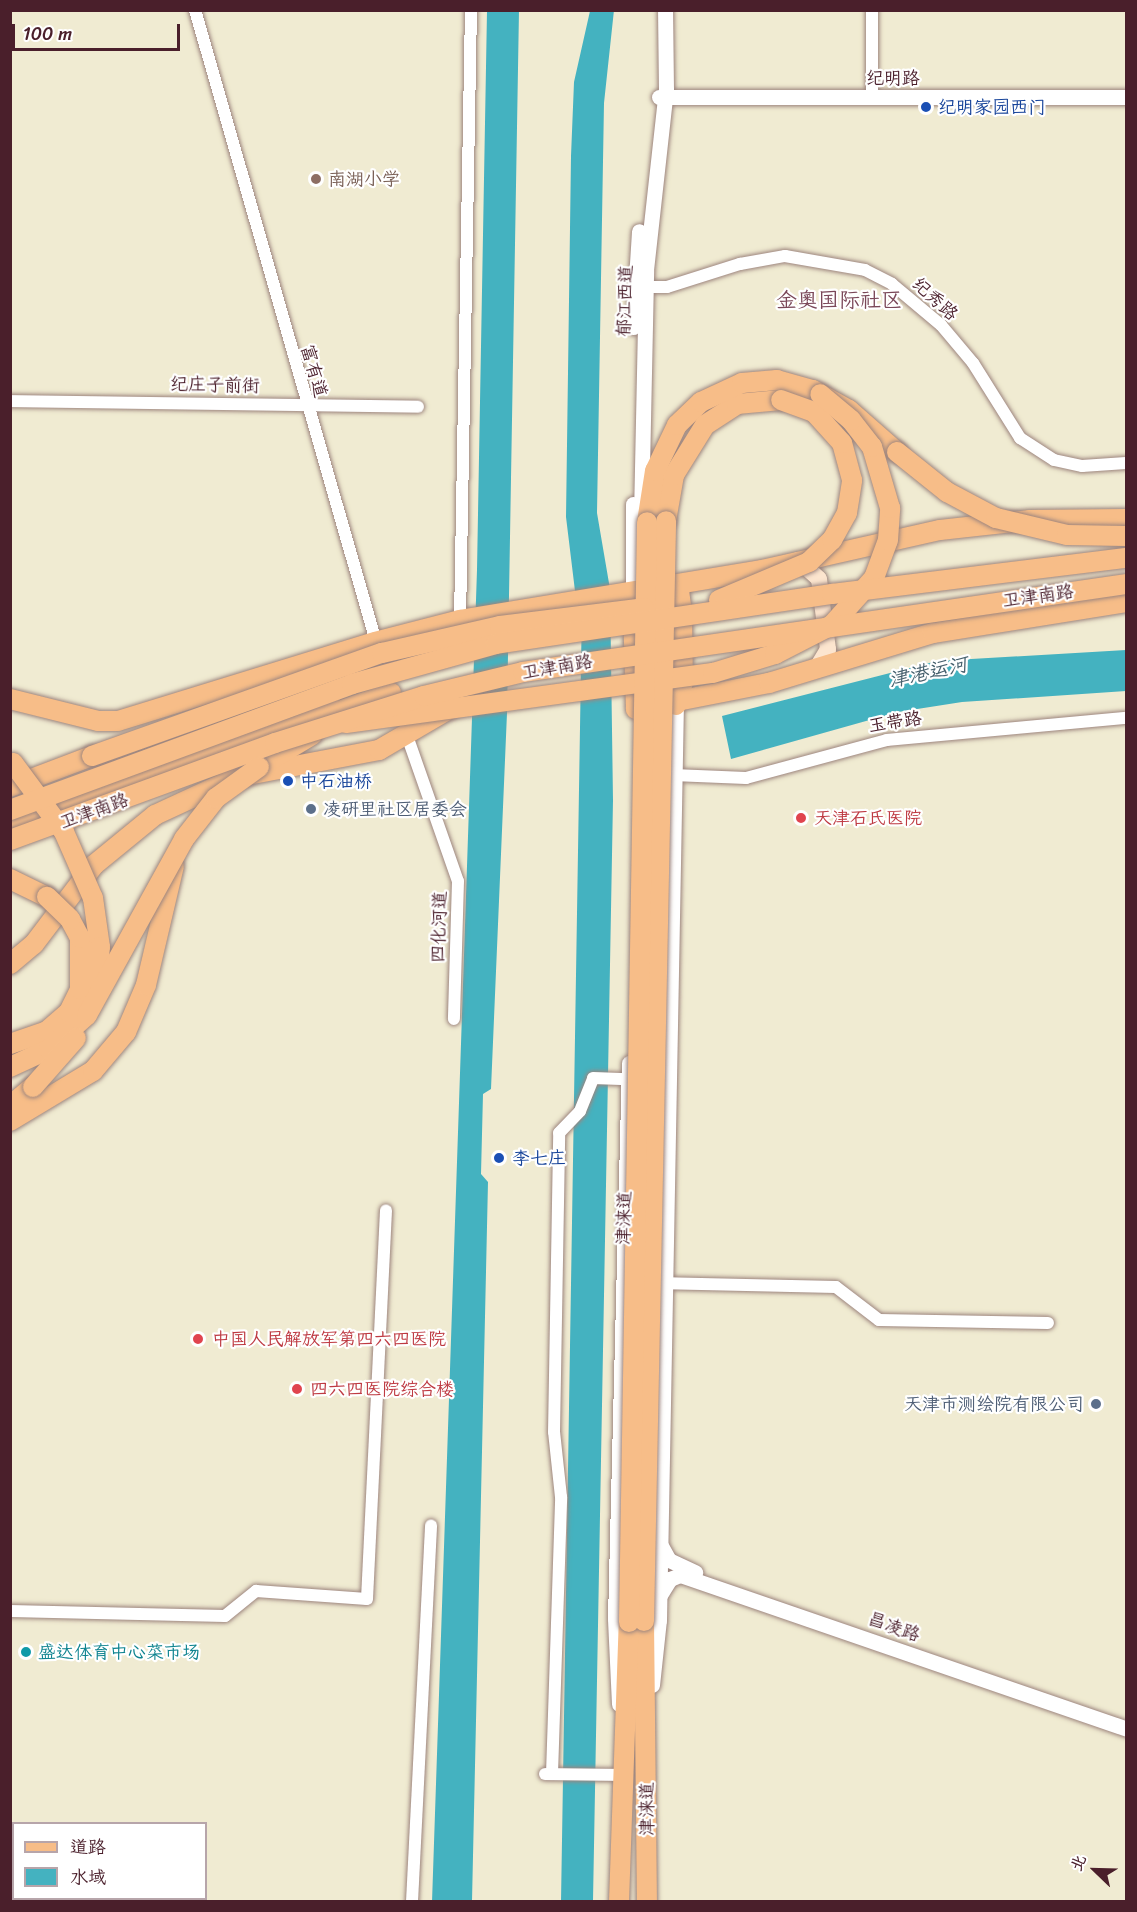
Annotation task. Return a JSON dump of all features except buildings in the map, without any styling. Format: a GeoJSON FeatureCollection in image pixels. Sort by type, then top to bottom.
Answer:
{"type":"FeatureCollection","features":[{"type":"Feature","properties":{"kind":"main road"},"geometry":{"type":"LineString","coordinates":[[637,1622],[648,503],[671,434],[710,396],[764,380],[792,382],[849,410],[939,487],[983,513],[1051,532],[1126,536]]}},
{"type":"Feature","properties":{"kind":"main road"},"geometry":{"type":"LineString","coordinates":[[346,723],[406,719],[713,673],[775,654],[832,625],[874,578],[888,540],[890,508],[872,447],[851,420],[820,394]]}},
{"type":"Feature","properties":{"kind":"main road"},"geometry":{"type":"LineString","coordinates":[[637,1622],[668,503],[687,449],[720,412],[760,399],[802,405],[830,426],[845,450],[852,492],[843,524],[825,549],[801,567],[719,600]]}},
{"type":"Feature","properties":{"kind":"main road"},"geometry":{"type":"LineString","coordinates":[[10,699],[98,722],[118,721],[375,642],[460,620],[672,586],[832,552],[1019,521],[1126,519]]}},
{"type":"Feature","properties":{"kind":"main road"},"geometry":{"type":"LineString","coordinates":[[819,579],[832,552]]}},
{"type":"Feature","properties":{"kind":"main road","name":"卫津南路"},"geometry":{"type":"LineString","coordinates":[[10,810],[315,696],[443,657],[527,638],[832,594],[1126,558]]}},
{"type":"Feature","properties":{"kind":"main road"},"geometry":{"type":"LineString","coordinates":[[798,560],[819,579],[836,653]]}},
{"type":"Feature","properties":{"kind":"main road","name":"卫津南路"},"geometry":{"type":"LineString","coordinates":[[10,840],[275,743],[312,727],[346,723],[424,696],[557,665],[1126,584]]}},
{"type":"Feature","properties":{"kind":"main road"},"geometry":{"type":"LineString","coordinates":[[672,586],[679,591],[682,612],[683,682],[676,705]]}},
{"type":"Feature","properties":{"kind":"main road"},"geometry":{"type":"LineString","coordinates":[[634,592],[627,649],[636,709],[676,705],[817,667],[836,653],[933,633],[1126,602]]}},
{"type":"Feature","properties":{"kind":"main road"},"geometry":{"type":"LineString","coordinates":[[10,787],[291,682],[447,636],[719,600],[832,594]]}},
{"type":"Feature","properties":{"kind":"main road"},"geometry":{"type":"LineString","coordinates":[[10,1067],[49,1049],[87,1015],[184,839],[228,786],[312,727],[375,642]]}},
{"type":"Feature","properties":{"kind":"main road"},"geometry":{"type":"LineString","coordinates":[[10,964],[34,944],[94,865],[155,815],[231,778],[357,757],[408,737],[504,668],[627,649]]}},
{"type":"Feature","properties":{"kind":"main road"},"geometry":{"type":"LineString","coordinates":[[10,827],[312,727],[391,693]]}},
{"type":"Feature","properties":{"kind":"main road"},"geometry":{"type":"LineString","coordinates":[[10,761],[44,801],[81,865],[98,921],[100,963],[94,997],[76,1038],[10,1107]]}},
{"type":"Feature","properties":{"kind":"main road"},"geometry":{"type":"LineString","coordinates":[[10,1121],[93,1071],[126,1032],[147,985],[164,898],[184,839]]}},
{"type":"Feature","properties":{"kind":"main road"},"geometry":{"type":"LineString","coordinates":[[10,879],[37,890],[64,912],[76,928],[84,960],[80,989],[69,1012],[47,1031],[10,1044]]}},
{"type":"Feature","properties":{"kind":"main road","name":"津涞道"},"geometry":{"type":"LineString","coordinates":[[637,1622],[648,1718],[647,1902]]}},
{"type":"Feature","properties":{"kind":"main road","name":"津涞道"},"geometry":{"type":"LineString","coordinates":[[620,1902],[623,1728],[637,1622]]}},
{"type":"Feature","properties":{"kind":"street","name":"富有道"},"geometry":{"type":"LineString","coordinates":[[195,10],[304,405],[375,642],[408,737]]}},
{"type":"Feature","properties":{"kind":"street"},"geometry":{"type":"LineString","coordinates":[[460,620],[471,10]]}},
{"type":"Feature","properties":{"kind":"street","name":"郁江西道"},"geometry":{"type":"LineString","coordinates":[[659,10],[662,93]]}},
{"type":"Feature","properties":{"kind":"street","name":"郁江西道"},"geometry":{"type":"LineString","coordinates":[[634,592],[640,287],[662,93],[665,10]]}},
{"type":"Feature","properties":{"kind":"street"},"geometry":{"type":"LineString","coordinates":[[872,10],[872,94]]}},
{"type":"Feature","properties":{"kind":"street","name":"纪明路"},"geometry":{"type":"LineString","coordinates":[[872,94],[1126,91]]}},
{"type":"Feature","properties":{"kind":"street","name":"纪明路"},"geometry":{"type":"LineString","coordinates":[[662,93],[1126,97]]}},
{"type":"Feature","properties":{"kind":"street","name":"纪秀路"},"geometry":{"type":"LineString","coordinates":[[640,287],[667,286],[785,256],[865,270],[892,284],[941,325],[973,363],[1020,438],[1054,460],[1126,463]]}},
{"type":"Feature","properties":{"kind":"street","name":"纪庄子前街"},"geometry":{"type":"LineString","coordinates":[[10,401],[418,407]]}},
{"type":"Feature","properties":{"kind":"street","name":"津涞道"},"geometry":{"type":"LineString","coordinates":[[648,1718],[659,1598],[676,705]]}},
{"type":"Feature","properties":{"kind":"street","name":"津涞道"},"geometry":{"type":"LineString","coordinates":[[623,1728],[615,1618],[624,1079],[636,709]]}},
{"type":"Feature","properties":{"kind":"street","name":"玉带路"},"geometry":{"type":"LineString","coordinates":[[673,775],[746,778],[887,740],[1126,718]]}},
{"type":"Feature","properties":{"kind":"street","name":"四化河道"},"geometry":{"type":"LineString","coordinates":[[408,737],[458,881],[454,1019]]}},
{"type":"Feature","properties":{"kind":"street"},"geometry":{"type":"LineString","coordinates":[[622,1775],[551,1774],[561,1497],[554,1432],[559,1133],[580,1111],[593,1078],[624,1079]]}},
{"type":"Feature","properties":{"kind":"street"},"geometry":{"type":"LineString","coordinates":[[10,1611],[225,1616],[256,1591],[367,1599],[386,1210]]}},
{"type":"Feature","properties":{"kind":"street"},"geometry":{"type":"LineString","coordinates":[[622,1283],[836,1287],[879,1320],[1048,1323]]}},
{"type":"Feature","properties":{"kind":"street"},"geometry":{"type":"LineString","coordinates":[[412,1902],[431,1525]]}},
{"type":"Feature","properties":{"kind":"street","name":"昌凌路"},"geometry":{"type":"LineString","coordinates":[[660,1544],[676,1565],[1126,1720]]}},
{"type":"Feature","properties":{"kind":"street","name":"昌凌路"},"geometry":{"type":"LineString","coordinates":[[659,1598],[670,1579],[686,1577],[1126,1729]]}},
{"type":"Feature","properties":{"kind":"water"},"geometry":{"type":"Polygon","coordinates":[[[519,10],[507,713],[491,1089],[483,1094],[481,1174],[488,1182],[472,1901],[432,1902],[477,570],[487,11],[519,10]]]}},
{"type":"Feature","properties":{"kind":"water"},"geometry":{"type":"Polygon","coordinates":[[[614,10],[604,103],[597,513],[610,589],[613,800],[593,1901],[561,1902],[582,604],[575,591],[566,517],[571,156],[574,82],[590,11],[614,10]]]}},
{"type":"Feature","properties":{"kind":"water","name":"津港运河"},"geometry":{"type":"Polygon","coordinates":[[[1126,650],[1126,691],[962,702],[898,712],[731,759],[722,716],[937,661],[1126,650]]]}},
{"type":"Feature","properties":{"kind":"place","name":"纪明家园西门"},"geometry":{"type":"Point","coordinates":[926,107]}},
{"type":"Feature","properties":{"kind":"place","name":"南湖小学"},"geometry":{"type":"Point","coordinates":[316,179]}},
{"type":"Feature","properties":{"kind":"place","name":"中石油桥"},"geometry":{"type":"Point","coordinates":[288,781]}},
{"type":"Feature","properties":{"kind":"place","name":"凌研里社区居委会"},"geometry":{"type":"Point","coordinates":[311,809]}},
{"type":"Feature","properties":{"kind":"place","name":"天津石氏医院"},"geometry":{"type":"Point","coordinates":[801,818]}},
{"type":"Feature","properties":{"kind":"place","name":"李七庄"},"geometry":{"type":"Point","coordinates":[499,1158]}},
{"type":"Feature","properties":{"kind":"place","name":"中国人民解放军第四六四医院"},"geometry":{"type":"Point","coordinates":[198,1339]}},
{"type":"Feature","properties":{"kind":"place","name":"四六四医院综合楼"},"geometry":{"type":"Point","coordinates":[297,1389]}},
{"type":"Feature","properties":{"kind":"place","name":"天津市测绘院有限公司"},"geometry":{"type":"Point","coordinates":[1096,1404]}},
{"type":"Feature","properties":{"kind":"place","name":"盛达体育中心菜市场"},"geometry":{"type":"Point","coordinates":[26,1652]}},
{"type":"Feature","properties":{"kind":"district","name":"金奥国际社区"},"geometry":{"type":"Point","coordinates":[839,300]}}]}
